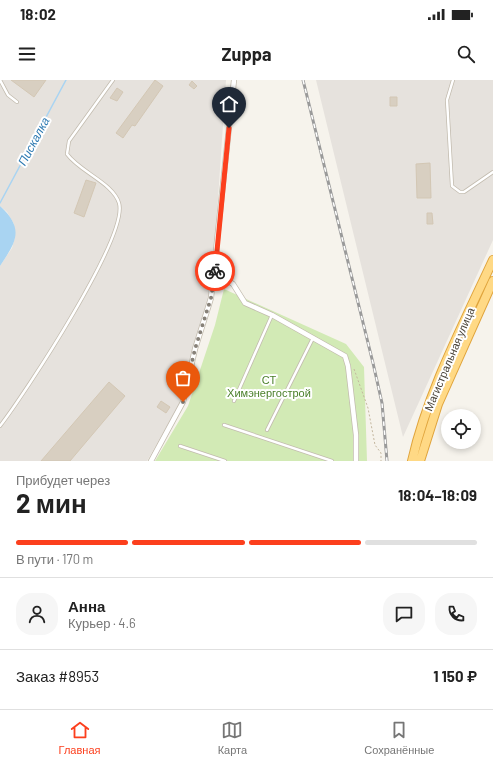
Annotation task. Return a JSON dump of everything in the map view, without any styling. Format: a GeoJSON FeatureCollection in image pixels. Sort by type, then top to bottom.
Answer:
{"type":"FeatureCollection","features":[{"type":"Feature","properties":{"kind":"highway","name":"Магистральная улица"},"geometry":{"type":"LineString","coordinates":[[412,461],[430,402],[493,260]]}},
{"type":"Feature","properties":{"kind":"highway","name":"Магистральная улица"},"geometry":{"type":"LineString","coordinates":[[420,461],[438,404],[493,281]]}},
{"type":"Feature","properties":{"kind":"street"},"geometry":{"type":"LineString","coordinates":[[150,461],[183,402],[195,349],[211,298],[215,272],[234,80]]}},
{"type":"Feature","properties":{"kind":"street"},"geometry":{"type":"LineString","coordinates":[[215,272],[233,284],[245,303],[272,315],[345,356],[348,366],[356,435],[356,461]]}},
{"type":"Feature","properties":{"kind":"lane"},"geometry":{"type":"LineString","coordinates":[[0,80],[8,94],[17,102]]}},
{"type":"Feature","properties":{"kind":"lane"},"geometry":{"type":"LineString","coordinates":[[0,426],[24,394],[93,278],[110,244],[118,223],[120,205],[114,192],[78,166],[67,154],[69,142],[113,80]]}},
{"type":"Feature","properties":{"kind":"lane"},"geometry":{"type":"LineString","coordinates":[[453,80],[447,100],[452,186],[460,192],[464,192],[493,172]]}},
{"type":"Feature","properties":{"kind":"lane"},"geometry":{"type":"LineString","coordinates":[[234,401],[272,315]]}},
{"type":"Feature","properties":{"kind":"lane"},"geometry":{"type":"LineString","coordinates":[[267,430],[313,338]]}},
{"type":"Feature","properties":{"kind":"lane"},"geometry":{"type":"LineString","coordinates":[[224,425],[332,461]]}},
{"type":"Feature","properties":{"kind":"lane"},"geometry":{"type":"LineString","coordinates":[[180,446],[225,461]]}},
{"type":"Feature","properties":{"kind":"path"},"geometry":{"type":"LineString","coordinates":[[353,367],[368,408],[375,445],[381,453],[381,461]]}},
{"type":"Feature","properties":{"kind":"shaded area"},"geometry":{"type":"Polygon","coordinates":[[[0,80],[226,80],[211,303],[181,401],[147,461],[0,461],[0,266],[12,248],[15,237],[14,224],[7,212],[0,206],[0,80]]]}},
{"type":"Feature","properties":{"kind":"shaded area"},"geometry":{"type":"Polygon","coordinates":[[[316,80],[493,80],[493,240],[403,437],[316,80]]]}},
{"type":"Feature","properties":{"kind":"green space","name":"СТ Химэнергострой"},"geometry":{"type":"Polygon","coordinates":[[[224,289],[346,344],[364,367],[367,461],[155,461],[188,406],[215,325],[224,289]]]}},
{"type":"Feature","properties":{"kind":"water"},"geometry":{"type":"Polygon","coordinates":[[[0,206],[13,222],[15,236],[14,243],[0,266],[0,206]]]}},
{"type":"Feature","properties":{"kind":"building"},"geometry":{"type":"Polygon","coordinates":[[[11,80],[46,80],[34,97],[11,80]]]}},
{"type":"Feature","properties":{"kind":"building"},"geometry":{"type":"Polygon","coordinates":[[[155,80],[163,86],[135,126],[132,125],[123,138],[116,133],[155,80]]]}},
{"type":"Feature","properties":{"kind":"building"},"geometry":{"type":"Polygon","coordinates":[[[192,81],[197,86],[194,89],[189,85],[192,81]]]}},
{"type":"Feature","properties":{"kind":"building"},"geometry":{"type":"Polygon","coordinates":[[[117,88],[123,92],[117,101],[110,98],[117,88]]]}},
{"type":"Feature","properties":{"kind":"building"},"geometry":{"type":"Polygon","coordinates":[[[390,97],[397,97],[397,106],[390,106],[390,97]]]}},
{"type":"Feature","properties":{"kind":"building"},"geometry":{"type":"Polygon","coordinates":[[[430,163],[431,198],[417,198],[416,164],[430,163]]]}},
{"type":"Feature","properties":{"kind":"building"},"geometry":{"type":"Polygon","coordinates":[[[86,180],[96,183],[84,217],[74,213],[86,180]]]}},
{"type":"Feature","properties":{"kind":"building"},"geometry":{"type":"Polygon","coordinates":[[[427,213],[432,213],[433,224],[427,224],[427,213]]]}},
{"type":"Feature","properties":{"kind":"building"},"geometry":{"type":"Polygon","coordinates":[[[109,382],[125,396],[70,461],[41,461],[109,382]]]}},
{"type":"Feature","properties":{"kind":"building"},"geometry":{"type":"Polygon","coordinates":[[[161,401],[170,407],[166,413],[157,407],[161,401]]]}},
{"type":"Feature","properties":{"kind":"waterway","name":"Пискалка"},"geometry":{"type":"LineString","coordinates":[[0,203],[66,80]]}},
{"type":"Feature","properties":{"kind":"railway"},"geometry":{"type":"LineString","coordinates":[[303,80],[382,403],[387,461]]}},
{"type":"Feature","properties":{"kind":"way so far"},"geometry":{"type":"LineString","coordinates":[[183,402],[195,349],[211,298],[215,271]]}},
{"type":"Feature","properties":{"kind":"route"},"geometry":{"type":"LineString","coordinates":[[215,271],[229,128]]}}]}
